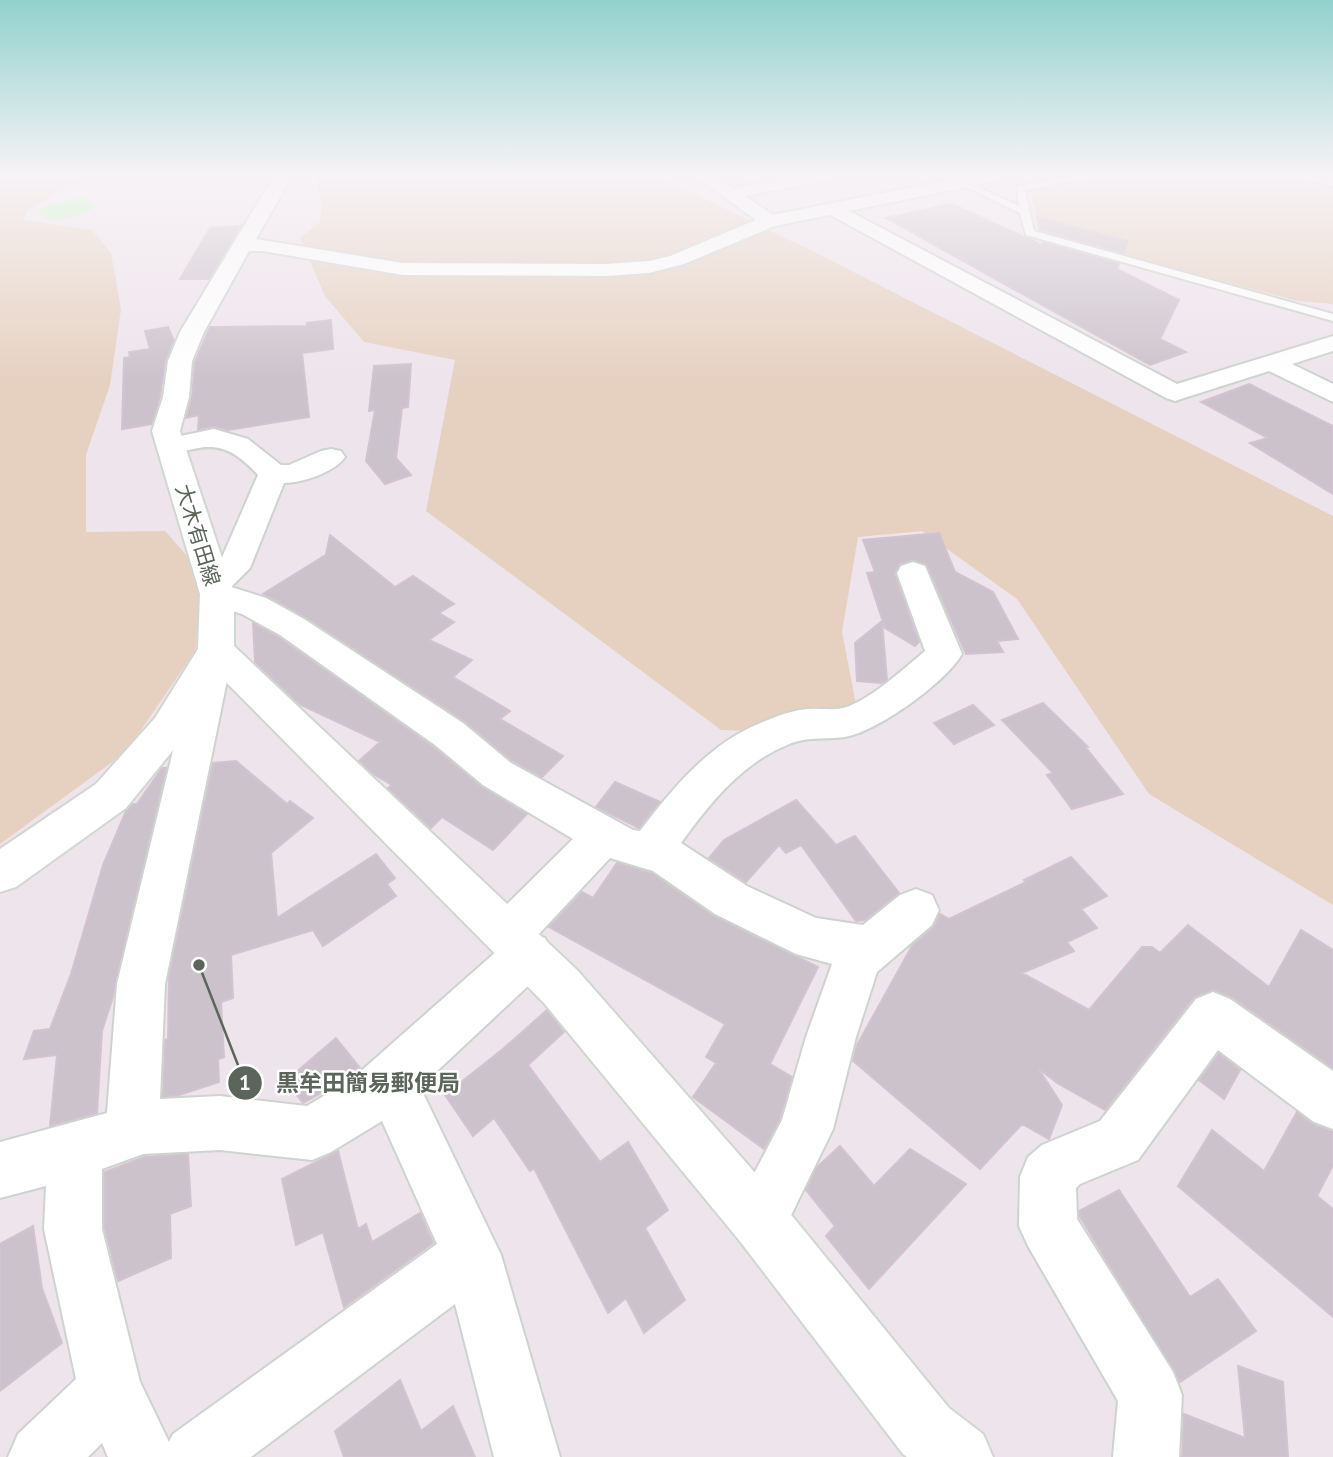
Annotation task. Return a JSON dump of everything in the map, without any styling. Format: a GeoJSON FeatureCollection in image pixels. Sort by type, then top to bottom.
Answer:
{"type":"FeatureCollection","features":[{"type":"Feature","properties":{"kind":"street"},"geometry":{"type":"LineString","coordinates":[[241,245],[274,247],[376,267],[403,269],[606,270],[649,267],[677,260],[714,244]]}},
{"type":"Feature","properties":{"kind":"street"},"geometry":{"type":"LineString","coordinates":[[899,244],[1175,393],[1333,343]]}},
{"type":"Feature","properties":{"kind":"street","name":"大木有田線"},"geometry":{"type":"LineString","coordinates":[[132,1131],[141,984],[216,650],[215,589],[166,431],[176,397],[180,361],[192,332],[241,245]]}},
{"type":"Feature","properties":{"kind":"street"},"geometry":{"type":"LineString","coordinates":[[1271,363],[1333,394]]}},
{"type":"Feature","properties":{"kind":"street"},"geometry":{"type":"LineString","coordinates":[[170,446],[216,437],[233,443],[269,468],[273,474]]}},
{"type":"Feature","properties":{"kind":"street"},"geometry":{"type":"LineString","coordinates":[[273,474],[293,474],[331,457]]}},
{"type":"Feature","properties":{"kind":"street"},"geometry":{"type":"LineString","coordinates":[[273,474],[234,568],[215,589],[292,627],[449,734],[496,774],[604,836],[632,848],[664,855],[732,900],[811,939],[870,948]]}},
{"type":"Feature","properties":{"kind":"street"},"geometry":{"type":"LineString","coordinates":[[650,852],[684,803],[722,765],[793,726],[848,722],[916,678],[944,654],[913,573]]}},
{"type":"Feature","properties":{"kind":"street"},"geometry":{"type":"LineString","coordinates":[[0,873],[111,796],[170,728],[216,650],[561,987],[760,1220],[928,1448]]}},
{"type":"Feature","properties":{"kind":"street"},"geometry":{"type":"LineString","coordinates":[[0,1170],[75,1151],[143,1127],[220,1123],[312,1133],[371,1098],[390,1081],[518,944],[604,836]]}},
{"type":"Feature","properties":{"kind":"street"},"geometry":{"type":"LineString","coordinates":[[760,1220],[806,1129],[831,1037],[858,958],[916,910]]}},
{"type":"Feature","properties":{"kind":"street"},"geometry":{"type":"LineString","coordinates":[[1146,1457],[1150,1395],[1048,1226],[1048,1177],[1061,1164],[1119,1141],[1213,1016],[1333,1103]]}},
{"type":"Feature","properties":{"kind":"street"},"geometry":{"type":"LineString","coordinates":[[390,1081],[472,1255],[527,1457]]}},
{"type":"Feature","properties":{"kind":"street"},"geometry":{"type":"LineString","coordinates":[[75,1151],[73,1229],[110,1390],[142,1457]]}},
{"type":"Feature","properties":{"kind":"street"},"geometry":{"type":"LineString","coordinates":[[196,1457],[472,1255]]}},
{"type":"Feature","properties":{"kind":"street"},"geometry":{"type":"LineString","coordinates":[[41,1457],[110,1390]]}},
{"type":"Feature","properties":{"kind":"lane"},"geometry":{"type":"LineString","coordinates":[[1060,244],[1316,313],[1333,315]]}},
{"type":"Feature","properties":{"kind":"shaded area"},"geometry":{"type":"Polygon","coordinates":[[[0,244],[104,244],[111,253],[121,309],[110,385],[86,455],[86,532],[165,531],[204,575],[195,651],[126,752],[0,844],[0,244]]]}},
{"type":"Feature","properties":{"kind":"shaded area"},"geometry":{"type":"Polygon","coordinates":[[[303,244],[797,244],[1333,516],[1333,905],[1149,794],[1017,599],[922,531],[858,537],[842,632],[862,735],[721,730],[426,511],[455,360],[364,342],[325,296],[303,244]]]}},
{"type":"Feature","properties":{"kind":"shaded area"},"geometry":{"type":"Polygon","coordinates":[[[1079,244],[1333,244],[1333,304],[1298,301],[1079,244]]]}},
{"type":"Feature","properties":{"kind":"building"},"geometry":{"type":"Polygon","coordinates":[[[201,244],[230,244],[209,279],[180,279],[201,244]]]}},
{"type":"Feature","properties":{"kind":"building"},"geometry":{"type":"Polygon","coordinates":[[[933,244],[1050,244],[1119,264],[1117,269],[1179,300],[1160,339],[1186,352],[1150,365],[933,244]]]}},
{"type":"Feature","properties":{"kind":"building"},"geometry":{"type":"Polygon","coordinates":[[[1090,244],[1127,244],[1123,253],[1090,244]]]}},
{"type":"Feature","properties":{"kind":"building"},"geometry":{"type":"Polygon","coordinates":[[[331,320],[333,349],[302,353],[309,417],[228,430],[213,426],[198,430],[199,415],[186,418],[192,397],[195,362],[210,327],[307,326],[307,323],[331,320]]]}},
{"type":"Feature","properties":{"kind":"building"},"geometry":{"type":"Polygon","coordinates":[[[168,327],[174,341],[165,361],[160,396],[152,424],[122,429],[124,358],[130,357],[129,352],[150,349],[145,331],[168,327]]]}},
{"type":"Feature","properties":{"kind":"building"},"geometry":{"type":"Polygon","coordinates":[[[411,364],[408,407],[402,408],[396,458],[411,475],[385,484],[366,461],[375,410],[369,411],[374,366],[411,364]]]}},
{"type":"Feature","properties":{"kind":"building"},"geometry":{"type":"Polygon","coordinates":[[[1249,384],[1333,426],[1333,494],[1250,443],[1268,438],[1201,402],[1249,384]]]}},
{"type":"Feature","properties":{"kind":"building"},"geometry":{"type":"Polygon","coordinates":[[[939,533],[955,572],[993,592],[1018,639],[997,641],[1003,652],[966,654],[927,565],[914,560],[900,564],[895,574],[919,642],[915,646],[885,628],[867,573],[875,572],[863,540],[939,533]]]}},
{"type":"Feature","properties":{"kind":"building"},"geometry":{"type":"Polygon","coordinates":[[[330,535],[395,587],[413,576],[454,604],[439,613],[454,622],[429,640],[472,660],[453,677],[510,711],[500,719],[563,756],[542,777],[512,761],[464,721],[305,617],[263,594],[324,556],[325,559],[330,535]]]}},
{"type":"Feature","properties":{"kind":"building"},"geometry":{"type":"Polygon","coordinates":[[[882,621],[887,680],[882,683],[857,681],[855,643],[882,621]]]}},
{"type":"Feature","properties":{"kind":"building"},"geometry":{"type":"Polygon","coordinates":[[[253,623],[279,637],[433,747],[482,787],[527,814],[493,850],[442,817],[431,828],[388,788],[392,785],[373,774],[359,761],[380,742],[299,704],[255,662],[253,623]]]}},
{"type":"Feature","properties":{"kind":"building"},"geometry":{"type":"Polygon","coordinates":[[[1043,703],[1088,747],[1086,748],[1123,794],[1072,809],[1047,775],[1053,773],[1002,720],[1043,703]]]}},
{"type":"Feature","properties":{"kind":"building"},"geometry":{"type":"Polygon","coordinates":[[[973,705],[994,725],[954,744],[934,723],[973,705]]]}},
{"type":"Feature","properties":{"kind":"building"},"geometry":{"type":"Polygon","coordinates":[[[236,761],[287,804],[290,801],[313,818],[271,853],[277,918],[376,854],[395,878],[387,884],[396,896],[323,946],[313,930],[231,955],[233,998],[221,1002],[224,1057],[218,1059],[219,1082],[176,1096],[163,1096],[165,1040],[168,1039],[169,976],[213,763],[236,761]]]}},
{"type":"Feature","properties":{"kind":"building"},"geometry":{"type":"Polygon","coordinates":[[[162,768],[166,768],[113,997],[102,1031],[97,1113],[50,1126],[57,1055],[24,1059],[34,1031],[50,1029],[71,974],[103,865],[126,811],[133,804],[137,804],[162,768]]]}},
{"type":"Feature","properties":{"kind":"building"},"geometry":{"type":"Polygon","coordinates":[[[615,782],[660,802],[639,828],[596,807],[615,782]]]}},
{"type":"Feature","properties":{"kind":"building"},"geometry":{"type":"Polygon","coordinates":[[[796,800],[836,845],[855,836],[899,893],[865,920],[856,921],[801,845],[786,853],[779,845],[746,882],[709,858],[724,840],[796,800]]]}},
{"type":"Feature","properties":{"kind":"building"},"geometry":{"type":"Polygon","coordinates":[[[1071,857],[1107,896],[1081,909],[1097,928],[1067,942],[1074,951],[1022,973],[1089,1010],[1142,947],[1152,947],[1160,953],[1188,925],[1269,987],[1301,930],[1333,950],[1333,1068],[1232,997],[1212,990],[1194,997],[1105,1110],[1057,1083],[1038,1068],[1062,1105],[1049,1139],[1022,1124],[980,1169],[853,1061],[857,1045],[912,946],[934,927],[940,914],[949,919],[1071,857]]]}},
{"type":"Feature","properties":{"kind":"building"},"geometry":{"type":"Polygon","coordinates":[[[617,863],[652,873],[714,916],[818,967],[770,1064],[792,1077],[780,1119],[764,1149],[693,1097],[716,1063],[706,1057],[725,1024],[549,927],[582,892],[593,898],[617,863]]]}},
{"type":"Feature","properties":{"kind":"building"},"geometry":{"type":"Polygon","coordinates":[[[547,1010],[564,1032],[528,1065],[600,1162],[628,1142],[668,1210],[645,1228],[685,1300],[644,1333],[626,1298],[608,1313],[534,1168],[530,1171],[494,1118],[473,1136],[445,1095],[547,1010]]]}},
{"type":"Feature","properties":{"kind":"building"},"geometry":{"type":"Polygon","coordinates":[[[336,1038],[360,1068],[350,1077],[303,1103],[286,1081],[336,1038]]]}},
{"type":"Feature","properties":{"kind":"building"},"geometry":{"type":"Polygon","coordinates":[[[1219,1054],[1240,1070],[1224,1099],[1199,1080],[1219,1054]]]}},
{"type":"Feature","properties":{"kind":"building"},"geometry":{"type":"Polygon","coordinates":[[[1297,1112],[1313,1124],[1333,1131],[1333,1165],[1317,1196],[1333,1209],[1333,1317],[1178,1186],[1212,1130],[1264,1171],[1297,1112]]]}},
{"type":"Feature","properties":{"kind":"building"},"geometry":{"type":"Polygon","coordinates":[[[840,1146],[874,1186],[910,1149],[966,1184],[869,1289],[826,1236],[835,1226],[806,1190],[817,1167],[840,1146]]]}},
{"type":"Feature","properties":{"kind":"building"},"geometry":{"type":"Polygon","coordinates":[[[338,1151],[358,1229],[366,1224],[372,1242],[420,1213],[433,1243],[344,1307],[323,1232],[296,1245],[282,1179],[338,1151]]]}},
{"type":"Feature","properties":{"kind":"building"},"geometry":{"type":"Polygon","coordinates":[[[188,1154],[191,1206],[170,1214],[171,1258],[118,1281],[105,1229],[105,1172],[144,1157],[188,1154]]]}},
{"type":"Feature","properties":{"kind":"building"},"geometry":{"type":"Polygon","coordinates":[[[1119,1190],[1190,1297],[1218,1279],[1256,1331],[1180,1382],[1080,1217],[1079,1211],[1119,1190]]]}},
{"type":"Feature","properties":{"kind":"building"},"geometry":{"type":"Polygon","coordinates":[[[33,1226],[42,1288],[62,1343],[0,1391],[0,1244],[33,1226]]]}},
{"type":"Feature","properties":{"kind":"building"},"geometry":{"type":"Polygon","coordinates":[[[1238,1366],[1283,1382],[1288,1457],[1182,1457],[1184,1414],[1245,1438],[1238,1366]]]}},
{"type":"Feature","properties":{"kind":"building"},"geometry":{"type":"Polygon","coordinates":[[[400,1380],[421,1431],[453,1406],[475,1457],[344,1457],[335,1431],[400,1380]]]}},
{"type":"Feature","properties":{"kind":"place","name":"黒牟田簡易郵便局"},"geometry":{"type":"Point","coordinates":[199,965]}}]}
